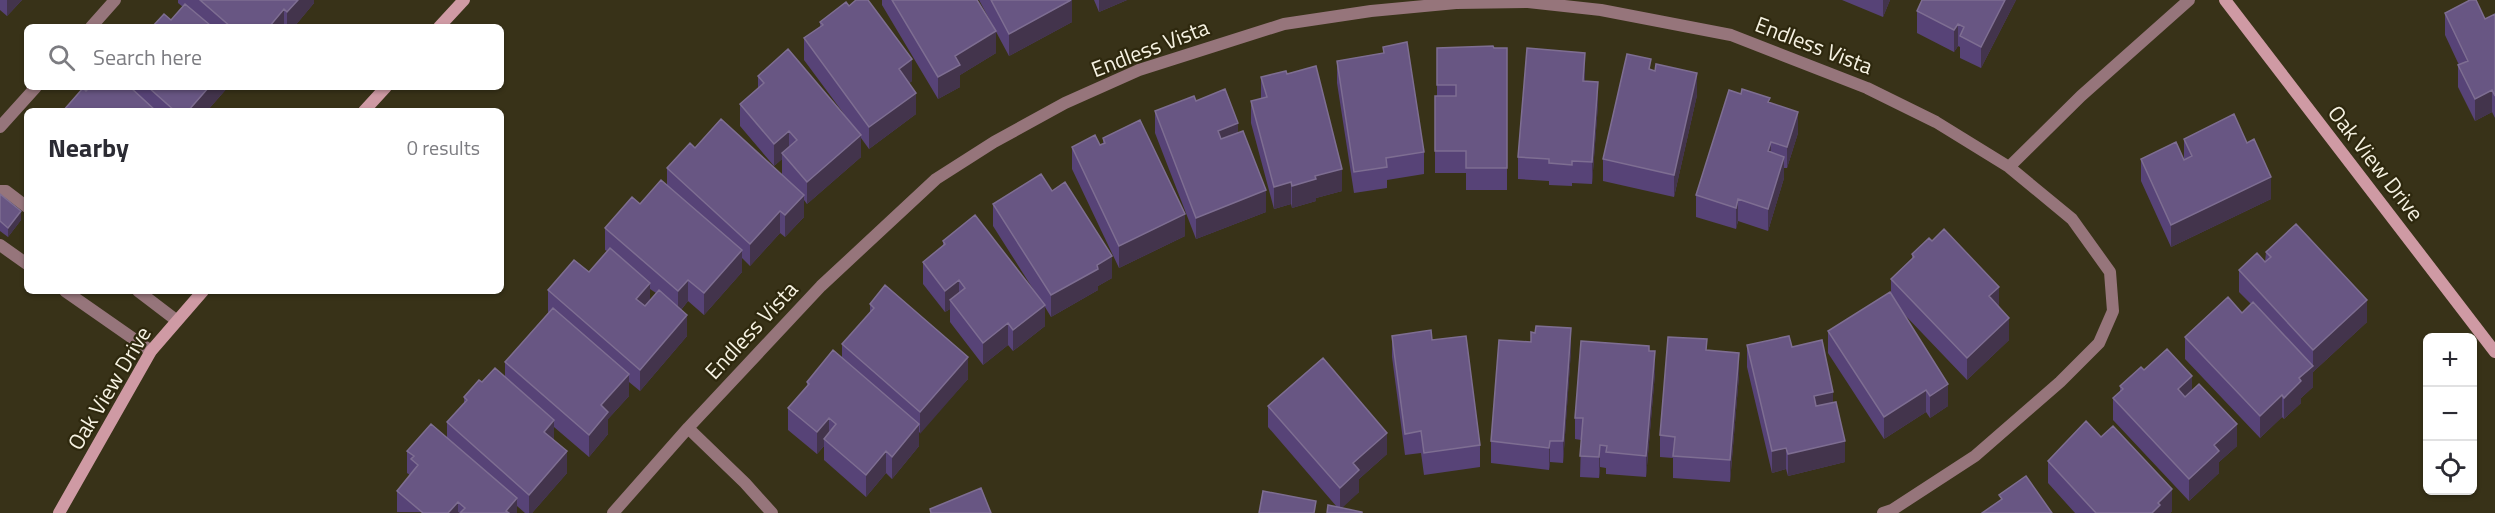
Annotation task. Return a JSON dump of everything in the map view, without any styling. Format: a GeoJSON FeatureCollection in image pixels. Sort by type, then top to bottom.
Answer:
{"type":"FeatureCollection","features":[{"type":"Feature","properties":{"kind":"street"},"geometry":{"type":"LineString","coordinates":[[94,24],[115,0]]}},
{"type":"Feature","properties":{"kind":"street"},"geometry":{"type":"LineString","coordinates":[[442,24],[464,0]]}},
{"type":"Feature","properties":{"kind":"street"},"geometry":{"type":"LineString","coordinates":[[2009,166],[2080,96],[2189,0]]}},
{"type":"Feature","properties":{"kind":"street","name":"Oak View Drive"},"geometry":{"type":"LineString","coordinates":[[2225,0],[2495,352]]}},
{"type":"Feature","properties":{"kind":"street","name":"Endless Vista"},"geometry":{"type":"LineString","coordinates":[[613,513],[688,428],[821,286],[936,179],[994,142],[1065,103],[1139,70],[1284,24],[1371,11],[1456,3],[1528,2],[1601,10],[1731,35],[1867,88],[1936,122],[2009,166],[2072,219],[2110,272],[2113,311],[2098,343],[2060,382],[1975,456],[1892,510],[1883,513]]}},
{"type":"Feature","properties":{"kind":"street"},"geometry":{"type":"LineString","coordinates":[[0,127],[33,90]]}},
{"type":"Feature","properties":{"kind":"street"},"geometry":{"type":"LineString","coordinates":[[367,108],[383,90]]}},
{"type":"Feature","properties":{"kind":"street"},"geometry":{"type":"LineString","coordinates":[[0,191],[6,191],[24,205]]}},
{"type":"Feature","properties":{"kind":"street"},"geometry":{"type":"LineString","coordinates":[[0,245],[24,262]]}},
{"type":"Feature","properties":{"kind":"street"},"geometry":{"type":"LineString","coordinates":[[69,294],[151,351]]}},
{"type":"Feature","properties":{"kind":"street"},"geometry":{"type":"LineString","coordinates":[[142,294],[176,320]]}},
{"type":"Feature","properties":{"kind":"street","name":"Oak View Drive"},"geometry":{"type":"LineString","coordinates":[[59,513],[151,351],[200,294]]}},
{"type":"Feature","properties":{"kind":"street"},"geometry":{"type":"LineString","coordinates":[[688,428],[745,483],[771,513]]}},
{"type":"Feature","properties":{"kind":"building"},"geometry":{"type":"Polygon","coordinates":[[[200,0],[298,0],[287,12],[284,9],[272,24],[228,24],[200,0]]]}},
{"type":"Feature","properties":{"kind":"building"},"geometry":{"type":"Polygon","coordinates":[[[856,0],[868,0],[912,59],[899,69],[916,93],[869,127],[804,38],[823,25],[820,22],[846,2],[849,6],[856,0]]]}},
{"type":"Feature","properties":{"kind":"building"},"geometry":{"type":"Polygon","coordinates":[[[892,0],[977,0],[996,31],[955,56],[960,65],[938,77],[892,0]]]}},
{"type":"Feature","properties":{"kind":"building"},"geometry":{"type":"Polygon","coordinates":[[[991,0],[1071,0],[1009,34],[991,0]]]}},
{"type":"Feature","properties":{"kind":"building"},"geometry":{"type":"Polygon","coordinates":[[[1922,0],[2005,0],[1981,47],[1960,36],[1964,27],[1958,24],[1954,30],[1917,11],[1922,0]]]}},
{"type":"Feature","properties":{"kind":"building"},"geometry":{"type":"Polygon","coordinates":[[[2470,0],[2476,0],[2485,19],[2495,14],[2495,96],[2492,90],[2475,99],[2458,65],[2468,61],[2445,13],[2470,0]]]}},
{"type":"Feature","properties":{"kind":"building"},"geometry":{"type":"Polygon","coordinates":[[[185,4],[209,24],[155,24],[164,14],[171,20],[185,4]]]}},
{"type":"Feature","properties":{"kind":"building"},"geometry":{"type":"Polygon","coordinates":[[[1407,42],[1424,152],[1386,158],[1387,167],[1354,172],[1337,61],[1384,53],[1383,47],[1407,42]]]}},
{"type":"Feature","properties":{"kind":"building"},"geometry":{"type":"Polygon","coordinates":[[[1493,46],[1494,48],[1507,48],[1507,168],[1466,168],[1466,151],[1435,151],[1435,96],[1456,96],[1456,85],[1437,85],[1437,48],[1493,46]]]}},
{"type":"Feature","properties":{"kind":"building"},"geometry":{"type":"Polygon","coordinates":[[[1527,48],[1585,53],[1583,81],[1598,82],[1592,162],[1572,161],[1572,165],[1549,163],[1549,159],[1518,157],[1527,48]]]}},
{"type":"Feature","properties":{"kind":"building"},"geometry":{"type":"Polygon","coordinates":[[[788,49],[861,135],[807,182],[782,153],[797,140],[789,131],[774,144],[740,104],[764,83],[758,76],[788,49]]]}},
{"type":"Feature","properties":{"kind":"building"},"geometry":{"type":"Polygon","coordinates":[[[1627,54],[1651,59],[1649,69],[1655,71],[1656,64],[1697,73],[1674,175],[1603,159],[1627,54]]]}},
{"type":"Feature","properties":{"kind":"building"},"geometry":{"type":"Polygon","coordinates":[[[1316,66],[1342,169],[1315,176],[1316,179],[1292,186],[1291,182],[1274,187],[1251,101],[1267,97],[1261,77],[1286,71],[1287,74],[1316,66]]]}},
{"type":"Feature","properties":{"kind":"building"},"geometry":{"type":"Polygon","coordinates":[[[1225,89],[1238,123],[1218,131],[1221,139],[1243,131],[1266,190],[1196,218],[1155,111],[1194,96],[1196,101],[1225,89]]]}},
{"type":"Feature","properties":{"kind":"building"},"geometry":{"type":"Polygon","coordinates":[[[1742,89],[1770,98],[1768,102],[1798,112],[1787,147],[1771,142],[1768,151],[1784,157],[1768,209],[1738,199],[1736,208],[1696,195],[1729,90],[1741,94],[1742,89]]]}},
{"type":"Feature","properties":{"kind":"building"},"geometry":{"type":"Polygon","coordinates":[[[81,90],[133,90],[153,108],[66,108],[81,90]]]}},
{"type":"Feature","properties":{"kind":"building"},"geometry":{"type":"Polygon","coordinates":[[[151,90],[206,90],[191,108],[172,108],[151,90]]]}},
{"type":"Feature","properties":{"kind":"building"},"geometry":{"type":"Polygon","coordinates":[[[2234,114],[2247,143],[2254,139],[2271,177],[2171,225],[2141,159],[2176,142],[2184,160],[2192,156],[2184,139],[2234,114]]]}},
{"type":"Feature","properties":{"kind":"building"},"geometry":{"type":"Polygon","coordinates":[[[721,119],[804,195],[785,215],[780,211],[750,244],[667,168],[690,143],[695,148],[721,119]]]}},
{"type":"Feature","properties":{"kind":"building"},"geometry":{"type":"Polygon","coordinates":[[[1140,120],[1185,214],[1119,246],[1072,147],[1095,135],[1100,145],[1105,143],[1103,138],[1140,120]]]}},
{"type":"Feature","properties":{"kind":"building"},"geometry":{"type":"Polygon","coordinates":[[[1041,174],[1052,191],[1065,182],[1112,256],[1097,265],[1098,269],[1051,295],[993,204],[1041,174]]]}},
{"type":"Feature","properties":{"kind":"building"},"geometry":{"type":"Polygon","coordinates":[[[661,180],[742,250],[704,293],[688,280],[678,291],[605,228],[632,197],[640,204],[661,180]]]}},
{"type":"Feature","properties":{"kind":"building"},"geometry":{"type":"Polygon","coordinates":[[[0,194],[21,211],[8,228],[0,221],[0,194]]]}},
{"type":"Feature","properties":{"kind":"building"},"geometry":{"type":"Polygon","coordinates":[[[975,215],[1045,305],[1013,330],[1008,323],[983,343],[950,300],[965,288],[959,280],[945,291],[923,262],[945,244],[943,241],[975,215]]]}},
{"type":"Feature","properties":{"kind":"building"},"geometry":{"type":"Polygon","coordinates":[[[2296,224],[2367,300],[2313,350],[2239,270],[2257,253],[2265,262],[2271,257],[2266,252],[2296,224]]]}},
{"type":"Feature","properties":{"kind":"building"},"geometry":{"type":"Polygon","coordinates":[[[1944,229],[1999,287],[1989,296],[2009,318],[1967,358],[1891,279],[1914,257],[1912,254],[1929,238],[1932,241],[1944,229]]]}},
{"type":"Feature","properties":{"kind":"building"},"geometry":{"type":"Polygon","coordinates":[[[610,248],[650,283],[636,299],[645,306],[659,290],[687,315],[640,370],[548,290],[574,260],[589,272],[610,248]]]}},
{"type":"Feature","properties":{"kind":"building"},"geometry":{"type":"Polygon","coordinates":[[[885,285],[968,357],[920,412],[842,344],[874,308],[870,304],[885,285]]]}},
{"type":"Feature","properties":{"kind":"building"},"geometry":{"type":"Polygon","coordinates":[[[1890,292],[1948,384],[1930,396],[1926,390],[1884,417],[1828,331],[1890,292]]]}},
{"type":"Feature","properties":{"kind":"building"},"geometry":{"type":"Polygon","coordinates":[[[2228,297],[2242,313],[2253,302],[2313,366],[2299,378],[2301,381],[2284,398],[2282,395],[2260,416],[2185,337],[2228,297]]]}},
{"type":"Feature","properties":{"kind":"building"},"geometry":{"type":"Polygon","coordinates":[[[553,308],[629,374],[601,405],[608,412],[589,435],[505,362],[553,308]]]}},
{"type":"Feature","properties":{"kind":"building"},"geometry":{"type":"Polygon","coordinates":[[[1536,326],[1571,328],[1563,441],[1550,441],[1549,448],[1491,441],[1499,340],[1531,342],[1531,332],[1535,333],[1536,326]]]}},
{"type":"Feature","properties":{"kind":"building"},"geometry":{"type":"Polygon","coordinates":[[[1431,330],[1432,340],[1466,336],[1480,445],[1424,453],[1421,431],[1405,434],[1392,336],[1431,330]]]}},
{"type":"Feature","properties":{"kind":"building"},"geometry":{"type":"Polygon","coordinates":[[[1789,336],[1792,347],[1822,340],[1833,392],[1814,396],[1816,406],[1836,402],[1845,441],[1788,454],[1786,448],[1772,451],[1747,345],[1789,336]]]}},
{"type":"Feature","properties":{"kind":"building"},"geometry":{"type":"Polygon","coordinates":[[[1668,337],[1707,339],[1706,350],[1739,353],[1730,460],[1673,456],[1675,437],[1660,435],[1668,337]]]}},
{"type":"Feature","properties":{"kind":"building"},"geometry":{"type":"Polygon","coordinates":[[[1581,341],[1649,346],[1649,351],[1655,351],[1646,456],[1606,452],[1607,446],[1600,445],[1599,457],[1580,456],[1583,418],[1575,418],[1581,341]]]}},
{"type":"Feature","properties":{"kind":"building"},"geometry":{"type":"Polygon","coordinates":[[[2167,349],[2192,376],[2178,389],[2185,397],[2199,384],[2237,424],[2214,445],[2219,451],[2189,479],[2113,398],[2123,389],[2120,386],[2141,367],[2144,370],[2167,349]]]}},
{"type":"Feature","properties":{"kind":"building"},"geometry":{"type":"Polygon","coordinates":[[[833,350],[919,424],[892,457],[886,451],[866,475],[824,439],[836,424],[829,418],[817,432],[788,408],[809,384],[807,382],[833,350]]]}},
{"type":"Feature","properties":{"kind":"building"},"geometry":{"type":"Polygon","coordinates":[[[1323,358],[1387,433],[1353,463],[1359,470],[1340,488],[1268,406],[1323,358]]]}},
{"type":"Feature","properties":{"kind":"building"},"geometry":{"type":"Polygon","coordinates":[[[495,368],[554,420],[544,432],[567,451],[529,495],[447,422],[467,400],[464,397],[479,380],[482,382],[495,368]]]}},
{"type":"Feature","properties":{"kind":"building"},"geometry":{"type":"Polygon","coordinates":[[[2086,421],[2101,437],[2113,426],[2172,489],[2152,513],[2096,513],[2048,461],[2086,421]]]}},
{"type":"Feature","properties":{"kind":"building"},"geometry":{"type":"Polygon","coordinates":[[[431,424],[517,498],[506,511],[509,513],[460,513],[465,508],[458,502],[448,513],[423,513],[397,491],[418,465],[411,459],[414,456],[407,451],[431,424]]]}},
{"type":"Feature","properties":{"kind":"building"},"geometry":{"type":"Polygon","coordinates":[[[2026,476],[2052,513],[1982,513],[2002,499],[1999,495],[2026,476]]]}},
{"type":"Feature","properties":{"kind":"building"},"geometry":{"type":"Polygon","coordinates":[[[981,488],[991,513],[931,513],[930,509],[981,488]]]}},
{"type":"Feature","properties":{"kind":"building"},"geometry":{"type":"Polygon","coordinates":[[[1263,491],[1316,501],[1314,513],[1259,513],[1263,491]]]}},
{"type":"Feature","properties":{"kind":"building"},"geometry":{"type":"Polygon","coordinates":[[[1328,505],[1362,512],[1362,513],[1327,513],[1328,505]]]}}]}
